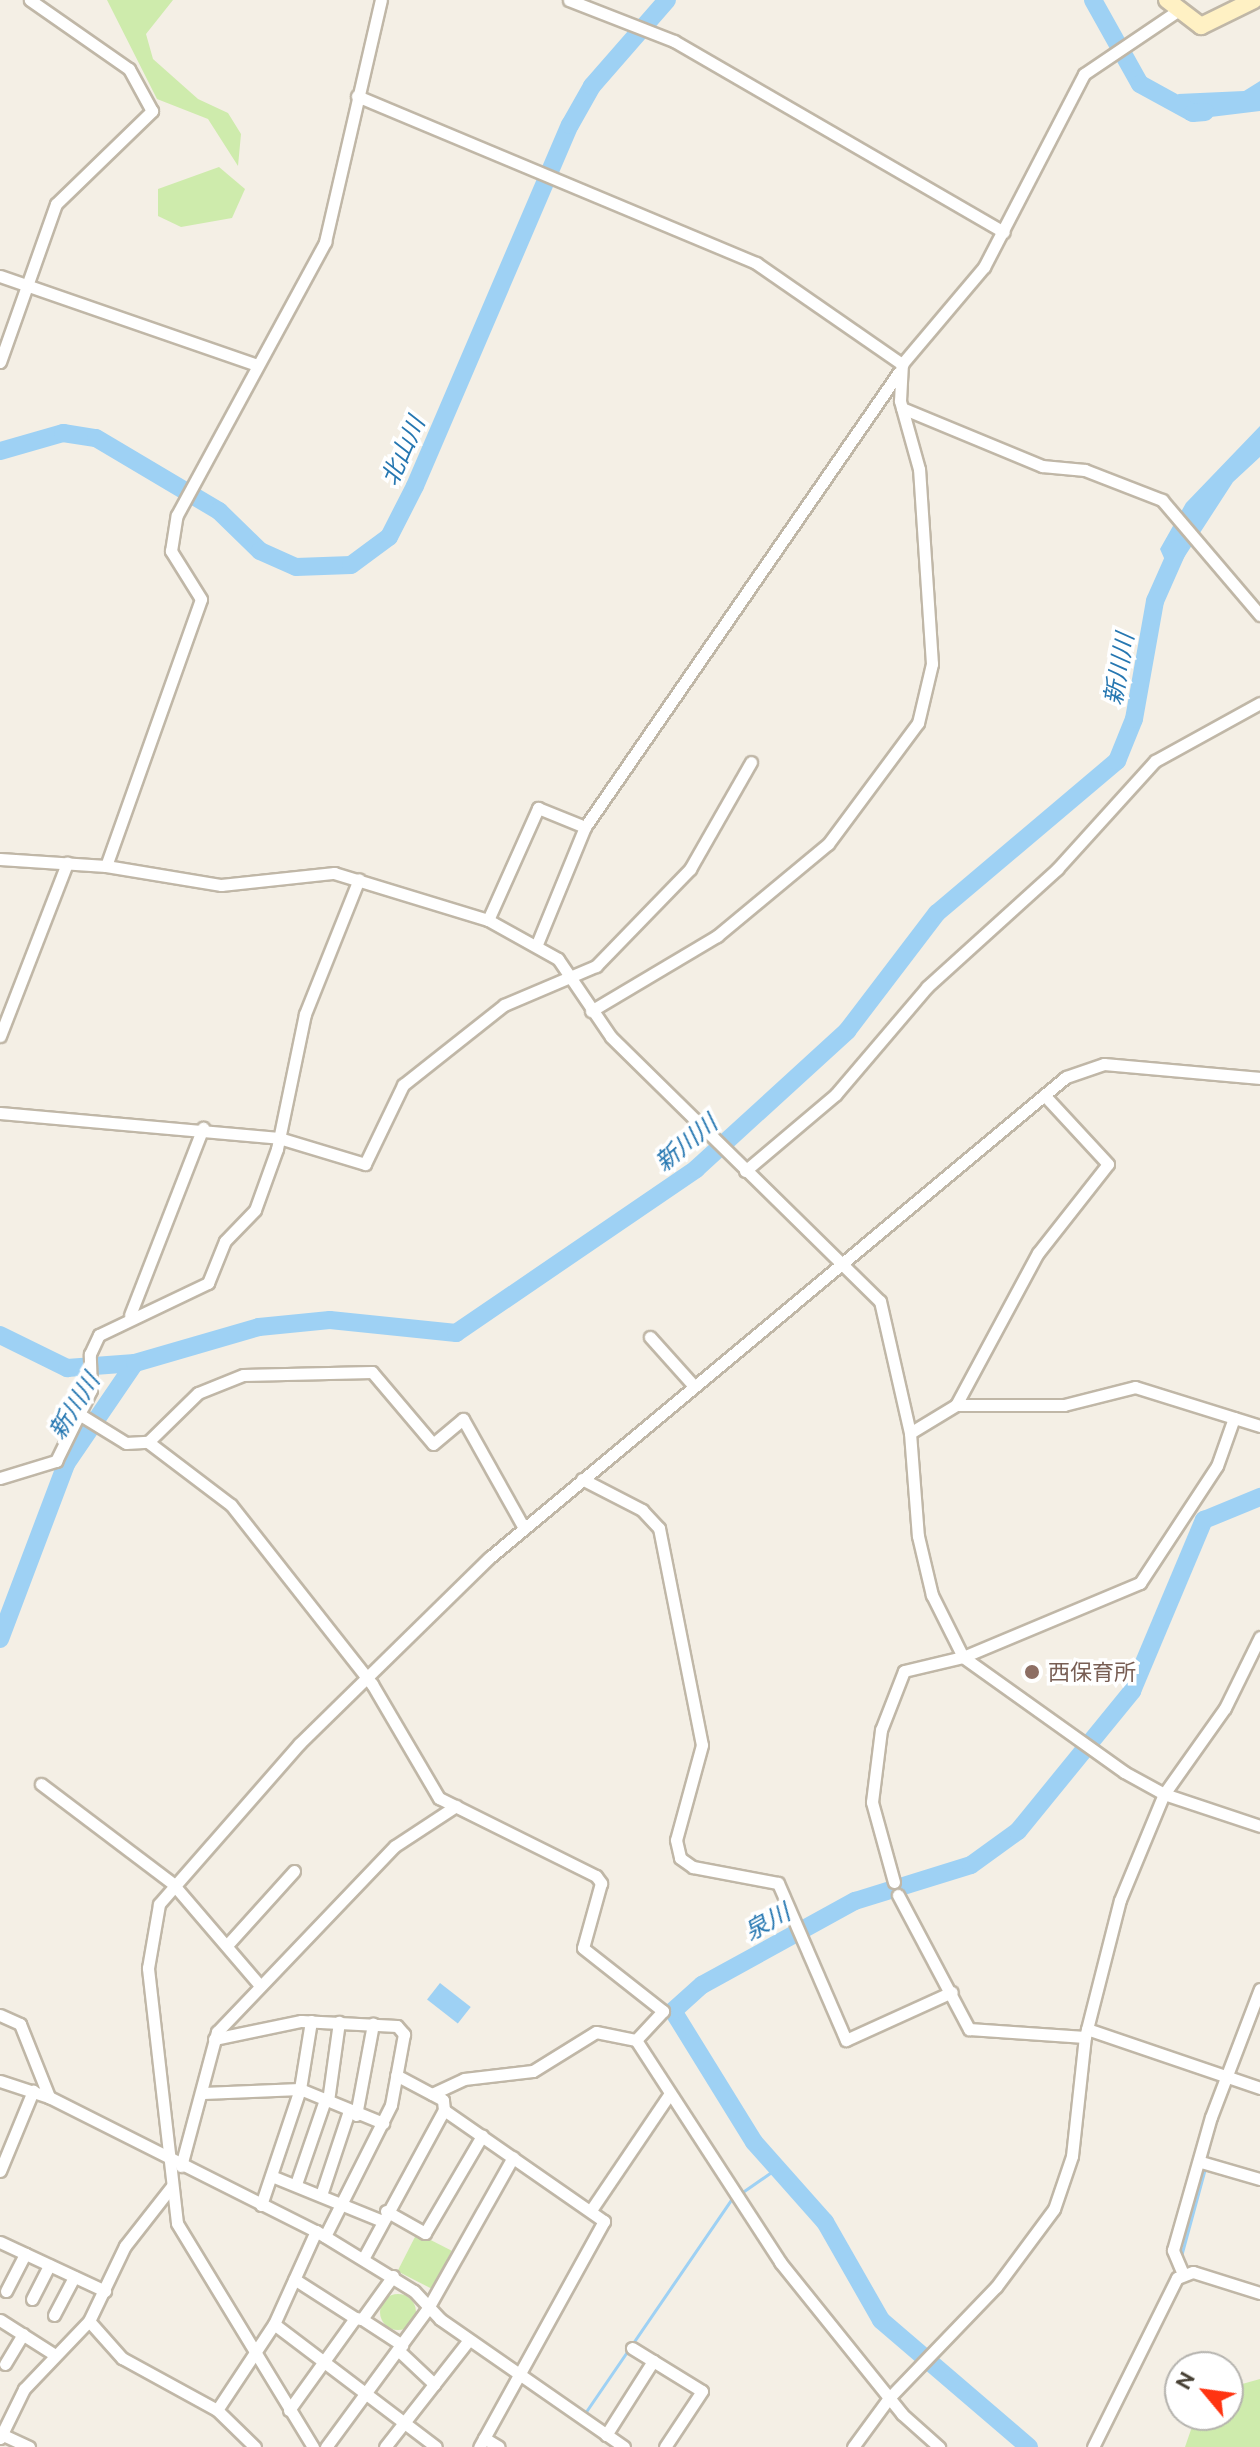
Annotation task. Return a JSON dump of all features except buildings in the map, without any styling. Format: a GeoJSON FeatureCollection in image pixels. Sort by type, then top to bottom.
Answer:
{"type":"FeatureCollection","features":[{"type":"Feature","properties":{"kind":"main road"},"geometry":{"type":"LineString","coordinates":[[1171,6],[1210,25],[1254,0]]}},
{"type":"Feature","properties":{"kind":"street"},"geometry":{"type":"LineString","coordinates":[[0,362],[60,199],[152,111],[129,69],[30,0]]}},
{"type":"Feature","properties":{"kind":"street"},"geometry":{"type":"LineString","coordinates":[[106,866],[201,599],[171,551],[177,515],[254,364],[325,242],[381,0]]}},
{"type":"Feature","properties":{"kind":"street"},"geometry":{"type":"LineString","coordinates":[[569,0],[600,5],[618,17],[674,41],[1004,232]]}},
{"type":"Feature","properties":{"kind":"street"},"geometry":{"type":"LineString","coordinates":[[537,944],[585,827],[901,367],[970,286],[1004,232],[1074,89],[1096,65],[1138,40],[1171,6]]}},
{"type":"Feature","properties":{"kind":"street"},"geometry":{"type":"LineString","coordinates":[[357,96],[526,161],[756,263],[901,367]]}},
{"type":"Feature","properties":{"kind":"street"},"geometry":{"type":"LineString","coordinates":[[0,276],[254,364]]}},
{"type":"Feature","properties":{"kind":"street"},"geometry":{"type":"LineString","coordinates":[[591,1011],[717,936],[828,844],[918,723],[932,664],[919,469],[902,408],[901,367]]}},
{"type":"Feature","properties":{"kind":"street"},"geometry":{"type":"LineString","coordinates":[[902,408],[1042,466],[1133,486],[1167,506],[1260,615]]}},
{"type":"Feature","properties":{"kind":"street"},"geometry":{"type":"LineString","coordinates":[[741,1167],[836,1094],[927,987],[1057,869],[1155,761],[1260,703]]}},
{"type":"Feature","properties":{"kind":"street"},"geometry":{"type":"LineString","coordinates":[[0,1113],[203,1128],[279,1138],[365,1164],[403,1085],[504,1005],[596,966],[690,869],[751,762]]}},
{"type":"Feature","properties":{"kind":"street"},"geometry":{"type":"LineString","coordinates":[[488,920],[538,808],[585,827]]}},
{"type":"Feature","properties":{"kind":"street"},"geometry":{"type":"LineString","coordinates":[[0,859],[106,866],[206,885],[334,873],[488,920],[537,944],[572,977],[591,1011],[703,1129],[844,1261],[880,1301],[910,1433],[918,1536],[932,1595],[963,1657],[1093,1749],[1164,1794],[1260,1826]]}},
{"type":"Feature","properties":{"kind":"street"},"geometry":{"type":"LineString","coordinates":[[0,1036],[67,863]]}},
{"type":"Feature","properties":{"kind":"street"},"geometry":{"type":"LineString","coordinates":[[0,1478],[56,1461],[82,1415],[93,1375],[90,1354],[99,1335],[130,1315],[208,1283],[225,1241],[255,1210],[279,1138],[305,1014],[359,879]]}},
{"type":"Feature","properties":{"kind":"street"},"geometry":{"type":"LineString","coordinates":[[175,2164],[148,1968],[152,1922],[173,1884],[365,1675],[524,1528],[693,1385],[1044,1095],[1084,1067],[1104,1064],[1260,1078]]}},
{"type":"Feature","properties":{"kind":"street"},"geometry":{"type":"LineString","coordinates":[[910,1433],[956,1405],[1038,1253],[1108,1164],[1044,1095]]}},
{"type":"Feature","properties":{"kind":"street"},"geometry":{"type":"LineString","coordinates":[[130,1315],[203,1128]]}},
{"type":"Feature","properties":{"kind":"street"},"geometry":{"type":"LineString","coordinates":[[650,1337],[693,1385]]}},
{"type":"Feature","properties":{"kind":"street"},"geometry":{"type":"LineString","coordinates":[[148,1442],[198,1393],[243,1375],[372,1372],[433,1444],[463,1419],[524,1528]]}},
{"type":"Feature","properties":{"kind":"street"},"geometry":{"type":"LineString","coordinates":[[956,1405],[1064,1405],[1135,1387],[1260,1426]]}},
{"type":"Feature","properties":{"kind":"street"},"geometry":{"type":"LineString","coordinates":[[82,1415],[126,1443],[148,1442],[231,1505],[365,1675],[432,1790],[456,1806],[540,1843],[546,1856],[601,1883],[583,1948],[663,2011],[636,2040]]}},
{"type":"Feature","properties":{"kind":"street"},"geometry":{"type":"LineString","coordinates":[[894,1882],[872,1802],[888,1706],[904,1671],[963,1657],[1140,1583],[1217,1466],[1234,1418]]}},
{"type":"Feature","properties":{"kind":"street"},"geometry":{"type":"LineString","coordinates":[[582,1479],[642,1510],[659,1528],[702,1745],[676,1840],[680,1858],[693,1867],[778,1883],[802,1928],[846,2040],[952,1992]]}},
{"type":"Feature","properties":{"kind":"street"},"geometry":{"type":"LineString","coordinates":[[853,2447],[889,2398],[929,2364],[1028,2248],[1064,2188],[1086,2033],[1120,1900],[1164,1794],[1225,1708],[1260,1637]]}},
{"type":"Feature","properties":{"kind":"street"},"geometry":{"type":"LineString","coordinates":[[41,1784],[173,1884],[229,1943],[258,1983]]}},
{"type":"Feature","properties":{"kind":"street"},"geometry":{"type":"LineString","coordinates":[[313,2447],[177,2223],[172,2186],[175,2164],[203,2093],[214,2039],[258,1983],[395,1846],[456,1806]]}},
{"type":"Feature","properties":{"kind":"street"},"geometry":{"type":"LineString","coordinates":[[229,1943],[294,1871]]}},
{"type":"Feature","properties":{"kind":"street"},"geometry":{"type":"LineString","coordinates":[[898,1895],[969,2029],[1086,2033],[1260,2088]]}},
{"type":"Feature","properties":{"kind":"street"},"geometry":{"type":"LineString","coordinates":[[1260,1989],[1230,2077],[1206,2163],[1173,2250],[1186,2273],[1260,2293]]}},
{"type":"Feature","properties":{"kind":"street"},"geometry":{"type":"LineString","coordinates":[[0,2015],[20,2024],[49,2097]]}},
{"type":"Feature","properties":{"kind":"street"},"geometry":{"type":"LineString","coordinates":[[214,2039],[311,2021],[397,2026],[404,2034],[383,2123],[294,2279],[274,2324],[217,2410]]}},
{"type":"Feature","properties":{"kind":"street"},"geometry":{"type":"LineString","coordinates":[[261,2205],[274,2177],[300,2089],[311,2021]]}},
{"type":"Feature","properties":{"kind":"street"},"geometry":{"type":"LineString","coordinates":[[296,2184],[326,2100],[339,2022]]}},
{"type":"Feature","properties":{"kind":"street"},"geometry":{"type":"LineString","coordinates":[[322,2192],[352,2113],[373,2024]]}},
{"type":"Feature","properties":{"kind":"street"},"geometry":{"type":"LineString","coordinates":[[432,2094],[464,2079],[533,2071],[596,2032],[636,2040],[734,2197],[889,2398],[939,2447]]}},
{"type":"Feature","properties":{"kind":"street"},"geometry":{"type":"LineString","coordinates":[[396,2075],[432,2094],[444,2110],[604,2221],[515,2374],[482,2442],[499,2447]]}},
{"type":"Feature","properties":{"kind":"street"},"geometry":{"type":"LineString","coordinates":[[0,2081],[49,2097],[175,2164],[320,2234],[393,2276],[469,2340],[624,2447]]}},
{"type":"Feature","properties":{"kind":"street"},"geometry":{"type":"LineString","coordinates":[[203,2093],[300,2089],[352,2113],[383,2123]]}},
{"type":"Feature","properties":{"kind":"street"},"geometry":{"type":"LineString","coordinates":[[0,2171],[33,2091]]}},
{"type":"Feature","properties":{"kind":"street"},"geometry":{"type":"LineString","coordinates":[[591,2210],[669,2095]]}},
{"type":"Feature","properties":{"kind":"street"},"geometry":{"type":"LineString","coordinates":[[363,2259],[383,2215],[444,2110]]}},
{"type":"Feature","properties":{"kind":"street"},"geometry":{"type":"LineString","coordinates":[[274,2177],[341,2199],[425,2233],[482,2136]]}},
{"type":"Feature","properties":{"kind":"street"},"geometry":{"type":"LineString","coordinates":[[326,2447],[428,2308],[513,2157]]}},
{"type":"Feature","properties":{"kind":"street"},"geometry":{"type":"LineString","coordinates":[[1206,2163],[1260,2179]]}},
{"type":"Feature","properties":{"kind":"street"},"geometry":{"type":"LineString","coordinates":[[29,2447],[1,2436],[24,2389],[89,2321],[153,2202],[172,2186]]}},
{"type":"Feature","properties":{"kind":"street"},"geometry":{"type":"LineString","coordinates":[[0,2242],[105,2291]]}},
{"type":"Feature","properties":{"kind":"street"},"geometry":{"type":"LineString","coordinates":[[6,2291],[25,2254]]}},
{"type":"Feature","properties":{"kind":"street"},"geometry":{"type":"LineString","coordinates":[[32,2299],[49,2265]]}},
{"type":"Feature","properties":{"kind":"street"},"geometry":{"type":"LineString","coordinates":[[1093,2447],[1186,2273]]}},
{"type":"Feature","properties":{"kind":"street"},"geometry":{"type":"LineString","coordinates":[[289,2410],[393,2276]]}},
{"type":"Feature","properties":{"kind":"street"},"geometry":{"type":"LineString","coordinates":[[54,2315],[74,2277]]}},
{"type":"Feature","properties":{"kind":"street"},"geometry":{"type":"LineString","coordinates":[[294,2279],[359,2318],[400,2348],[434,2384]]}},
{"type":"Feature","properties":{"kind":"street"},"geometry":{"type":"LineString","coordinates":[[0,2320],[55,2355]]}},
{"type":"Feature","properties":{"kind":"street"},"geometry":{"type":"LineString","coordinates":[[89,2321],[122,2358],[217,2410],[255,2447]]}},
{"type":"Feature","properties":{"kind":"street"},"geometry":{"type":"LineString","coordinates":[[274,2324],[436,2447]]}},
{"type":"Feature","properties":{"kind":"street"},"geometry":{"type":"LineString","coordinates":[[5,2364],[23,2334]]}},
{"type":"Feature","properties":{"kind":"street"},"geometry":{"type":"LineString","coordinates":[[385,2447],[469,2340]]}},
{"type":"Feature","properties":{"kind":"street"},"geometry":{"type":"LineString","coordinates":[[632,2348],[702,2391],[665,2447]]}},
{"type":"Feature","properties":{"kind":"street"},"geometry":{"type":"LineString","coordinates":[[606,2435],[653,2361]]}},
{"type":"Feature","properties":{"kind":"green space"},"geometry":{"type":"Polygon","coordinates":[[[107,0],[173,0],[146,34],[153,59],[198,99],[228,113],[241,134],[238,166],[208,119],[157,99],[107,0]]]}},
{"type":"Feature","properties":{"kind":"green space"},"geometry":{"type":"Polygon","coordinates":[[[219,167],[245,189],[232,218],[181,227],[158,216],[158,189],[219,167]]]}},
{"type":"Feature","properties":{"kind":"green space"},"geometry":{"type":"Polygon","coordinates":[[[417,2233],[452,2251],[432,2289],[397,2271],[417,2233]]]}},
{"type":"Feature","properties":{"kind":"green space"},"geometry":{"type":"Polygon","coordinates":[[[398,2294],[411,2299],[416,2312],[411,2325],[398,2330],[385,2325],[380,2312],[385,2299],[398,2294]]]}},
{"type":"Feature","properties":{"kind":"green space"},"geometry":{"type":"Polygon","coordinates":[[[1260,2379],[1260,2447],[1185,2447],[1190,2431],[1244,2431],[1244,2384],[1260,2379]]]}},
{"type":"Feature","properties":{"kind":"water"},"geometry":{"type":"Polygon","coordinates":[[[1260,81],[1260,111],[1186,120],[1178,94],[1244,91],[1260,81]]]}},
{"type":"Feature","properties":{"kind":"water"},"geometry":{"type":"Polygon","coordinates":[[[1260,426],[1260,457],[1233,482],[1172,576],[1160,549],[1186,503],[1260,426]]]}},
{"type":"Feature","properties":{"kind":"water"},"geometry":{"type":"Polygon","coordinates":[[[440,1983],[471,2007],[458,2024],[427,2000],[440,1983]]]}},
{"type":"Feature","properties":{"kind":"waterway","name":"北山川"},"geometry":{"type":"LineString","coordinates":[[0,451],[63,433],[96,438],[219,511],[260,551],[296,567],[351,565],[389,537],[415,486],[570,125],[592,86],[667,0]]}},
{"type":"Feature","properties":{"kind":"waterway","name":"北山川"},"geometry":{"type":"LineString","coordinates":[[1093,0],[1140,84],[1193,113],[1205,112]]}},
{"type":"Feature","properties":{"kind":"waterway","name":"新川川"},"geometry":{"type":"LineString","coordinates":[[0,1639],[66,1464],[135,1363],[259,1327],[330,1320],[456,1333],[696,1169],[847,1031],[937,913],[1117,761],[1134,719],[1155,601],[1178,549]]}},
{"type":"Feature","properties":{"kind":"waterway"},"geometry":{"type":"LineString","coordinates":[[0,1335],[67,1368],[135,1363]]}},
{"type":"Feature","properties":{"kind":"waterway","name":"泉川"},"geometry":{"type":"LineString","coordinates":[[1029,2447],[881,2320],[825,2222],[754,2142],[673,2011],[702,1985],[855,1901],[971,1865],[1018,1831],[1132,1691],[1204,1520],[1260,1497]]}},
{"type":"Feature","properties":{"kind":"waterway"},"geometry":{"type":"LineString","coordinates":[[1206,2160],[1210,2140]]}},
{"type":"Feature","properties":{"kind":"waterway"},"geometry":{"type":"LineString","coordinates":[[585,2413],[731,2200],[777,2168]]}},
{"type":"Feature","properties":{"kind":"waterway"},"geometry":{"type":"LineString","coordinates":[[1181,2256],[1205,2168]]}},
{"type":"Feature","properties":{"kind":"waterway"},"geometry":{"type":"LineString","coordinates":[[1199,2279],[1256,2297]]}},
{"type":"Feature","properties":{"kind":"place","name":"西保育所"},"geometry":{"type":"Point","coordinates":[1032,1672]}}]}
